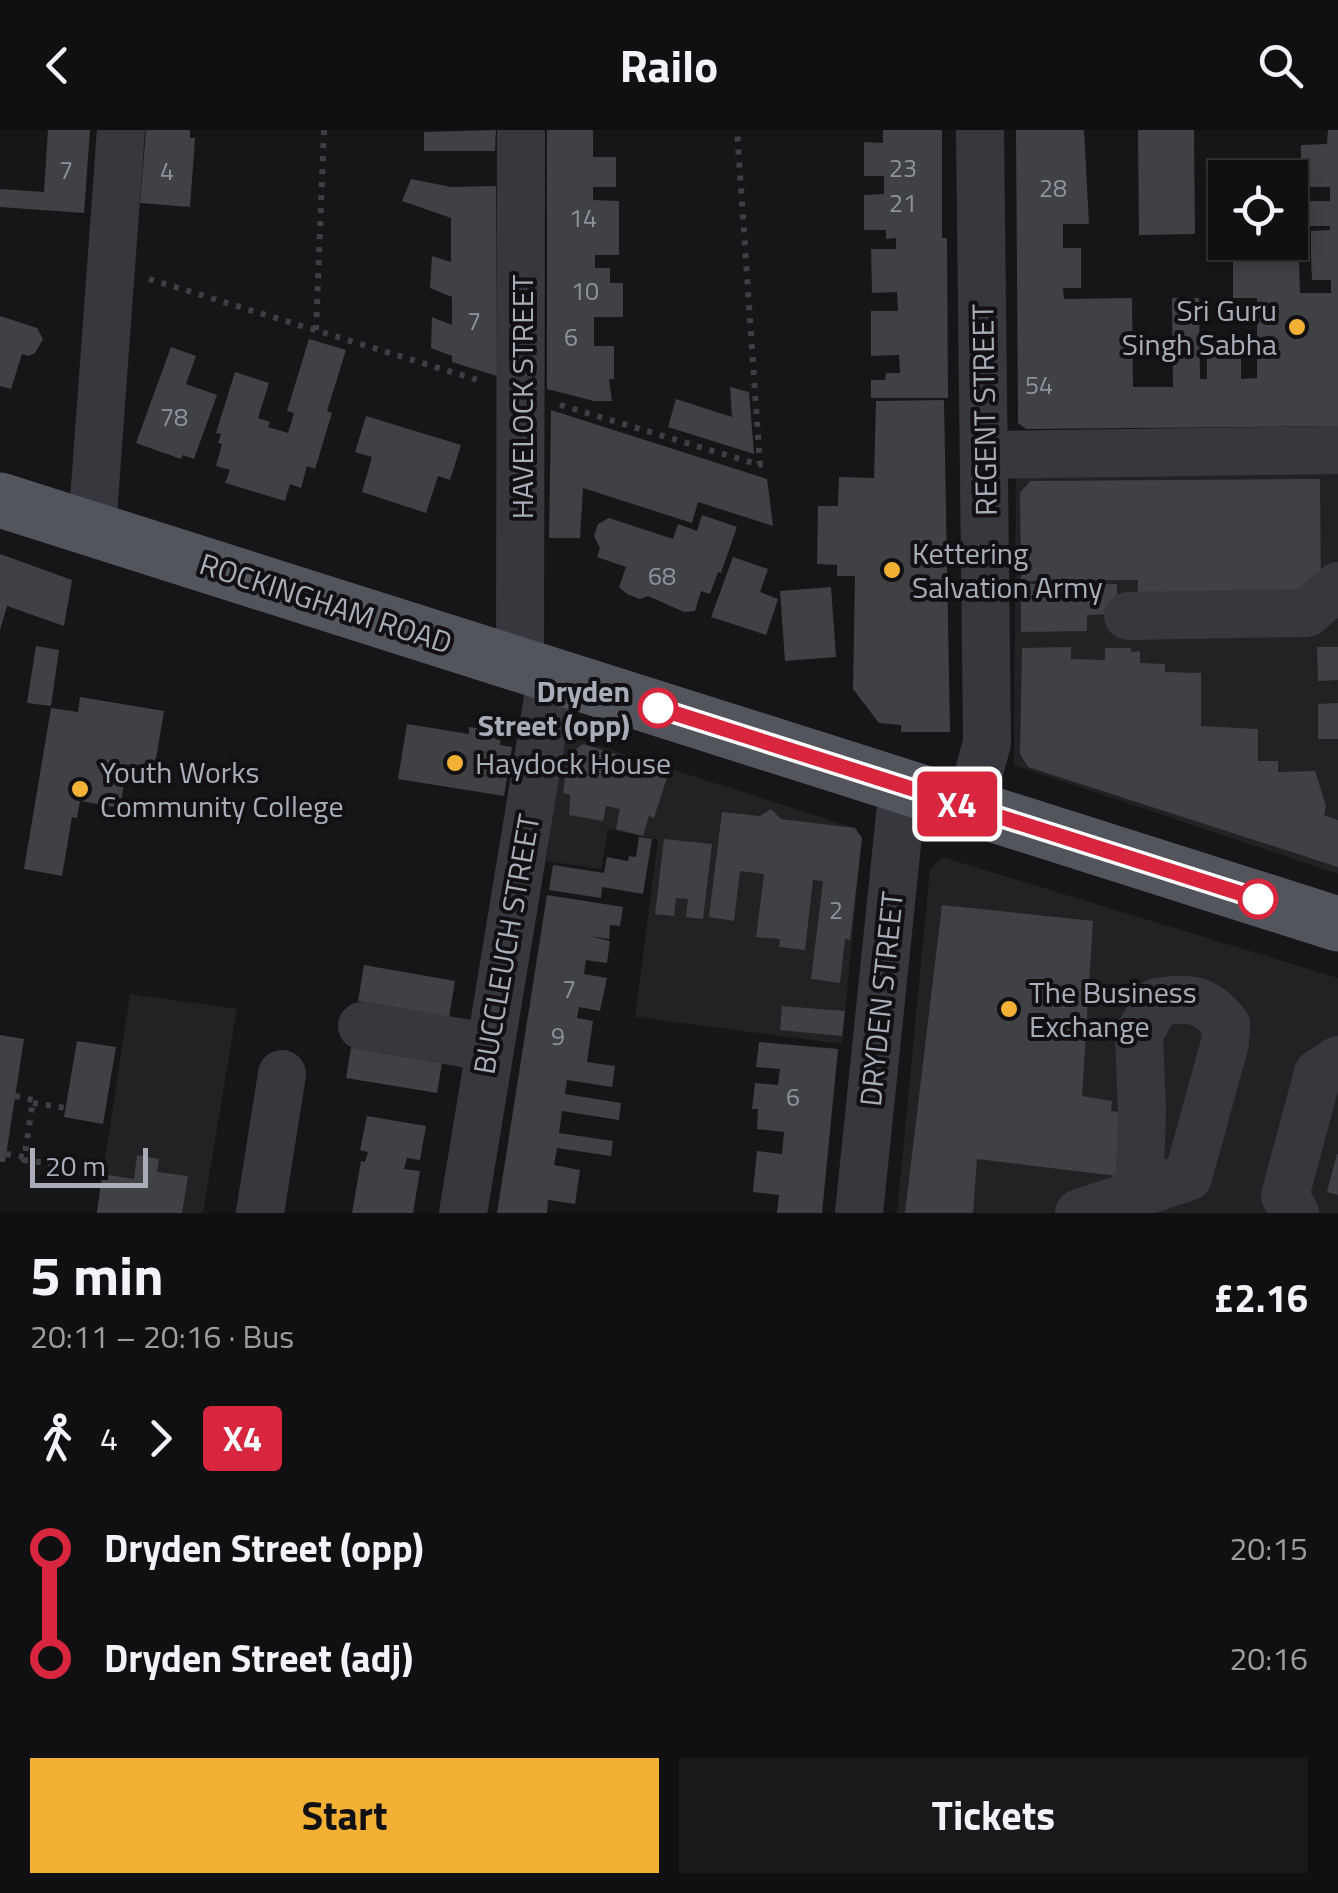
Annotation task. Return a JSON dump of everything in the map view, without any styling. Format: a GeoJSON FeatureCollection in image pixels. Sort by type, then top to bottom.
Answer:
{"type":"FeatureCollection","features":[{"type":"Feature","properties":{"kind":"main road","name":"ROCKINGHAM ROAD"},"geometry":{"type":"LineString","coordinates":[[0,500],[1338,924]]}},
{"type":"Feature","properties":{"kind":"street"},"geometry":{"type":"LineString","coordinates":[[92,528],[121,130]]}},
{"type":"Feature","properties":{"kind":"street","name":"HAVELOCK STREET"},"geometry":{"type":"LineString","coordinates":[[521,130],[523,394],[536,670]]}},
{"type":"Feature","properties":{"kind":"street","name":"REGENT STREET"},"geometry":{"type":"LineString","coordinates":[[969,808],[987,743],[980,130]]}},
{"type":"Feature","properties":{"kind":"street"},"geometry":{"type":"LineString","coordinates":[[984,455],[1338,450]]}},
{"type":"Feature","properties":{"kind":"street"},"geometry":{"type":"LineString","coordinates":[[1128,616],[1307,613],[1338,586]]}},
{"type":"Feature","properties":{"kind":"street","name":"BUCCLEUCH STREET"},"geometry":{"type":"LineString","coordinates":[[462,1213],[488,1047],[536,670]]}},
{"type":"Feature","properties":{"kind":"street","name":"DRYDEN STREET"},"geometry":{"type":"LineString","coordinates":[[859,1213],[903,786]]}},
{"type":"Feature","properties":{"kind":"street"},"geometry":{"type":"LineString","coordinates":[[362,1026],[488,1047]]}},
{"type":"Feature","properties":{"kind":"street"},"geometry":{"type":"LineString","coordinates":[[1295,1213],[1284,1196],[1318,1073],[1338,1060]]}},
{"type":"Feature","properties":{"kind":"street"},"geometry":{"type":"LineString","coordinates":[[260,1213],[282,1074]]}},
{"type":"Feature","properties":{"kind":"street"},"geometry":{"type":"LineString","coordinates":[[1079,1213],[1139,1194]]}},
{"type":"Feature","properties":{"kind":"path"},"geometry":{"type":"LineString","coordinates":[[316,330],[324,130]]}},
{"type":"Feature","properties":{"kind":"path"},"geometry":{"type":"LineString","coordinates":[[110,268],[760,465],[737,130]]}},
{"type":"Feature","properties":{"kind":"path"},"geometry":{"type":"LineString","coordinates":[[15,1096],[34,1100],[24,1160],[53,1164],[51,1175]]}},
{"type":"Feature","properties":{"kind":"path"},"geometry":{"type":"LineString","coordinates":[[33,1103],[66,1108]]}},
{"type":"Feature","properties":{"kind":"path"},"geometry":{"type":"LineString","coordinates":[[6,1154],[24,1156]]}},
{"type":"Feature","properties":{"kind":"shaded area"},"geometry":{"type":"Polygon","coordinates":[[[1338,469],[1338,874],[1014,765],[1016,475],[1338,469]]]}},
{"type":"Feature","properties":{"kind":"shaded area"},"geometry":{"type":"Polygon","coordinates":[[[565,735],[855,828],[862,838],[842,1044],[635,1017],[658,840],[608,829],[601,869],[546,861],[565,735]]]}},
{"type":"Feature","properties":{"kind":"shaded area"},"geometry":{"type":"Polygon","coordinates":[[[942,857],[1338,978],[1338,1213],[897,1213],[930,869],[942,857]]]}},
{"type":"Feature","properties":{"kind":"shaded area"},"geometry":{"type":"Polygon","coordinates":[[[130,994],[237,1009],[203,1213],[97,1213],[130,994]]]}},
{"type":"Feature","properties":{"kind":"building"},"geometry":{"type":"Polygon","coordinates":[[[48,130],[90,130],[84,213],[0,207],[0,189],[44,192],[48,130]]]}},
{"type":"Feature","properties":{"kind":"building"},"geometry":{"type":"Polygon","coordinates":[[[146,130],[190,130],[190,138],[195,138],[190,207],[140,203],[146,130]]]}},
{"type":"Feature","properties":{"kind":"building"},"geometry":{"type":"Polygon","coordinates":[[[496,130],[495,151],[424,151],[424,132],[496,130]]]}},
{"type":"Feature","properties":{"kind":"building"},"geometry":{"type":"Polygon","coordinates":[[[547,130],[593,130],[593,157],[616,157],[616,187],[593,187],[593,200],[619,201],[619,255],[595,255],[595,268],[610,268],[610,283],[623,283],[623,317],[594,317],[594,346],[614,346],[614,379],[609,379],[612,401],[594,401],[547,389],[547,130]]]}},
{"type":"Feature","properties":{"kind":"building"},"geometry":{"type":"Polygon","coordinates":[[[883,130],[942,130],[948,398],[871,398],[871,380],[885,380],[886,373],[900,373],[899,355],[871,356],[871,311],[898,311],[897,292],[872,293],[871,249],[896,249],[896,238],[886,239],[886,230],[864,230],[864,195],[884,194],[884,176],[864,176],[864,142],[883,143],[883,130]]]}},
{"type":"Feature","properties":{"kind":"building"},"geometry":{"type":"Polygon","coordinates":[[[1016,130],[1084,130],[1089,224],[1063,224],[1063,248],[1081,248],[1081,288],[1063,288],[1064,299],[1132,298],[1133,387],[1173,387],[1172,298],[1199,298],[1200,379],[1207,379],[1207,356],[1241,356],[1241,379],[1257,378],[1257,298],[1233,298],[1233,261],[1299,260],[1300,293],[1331,293],[1331,280],[1312,280],[1311,258],[1311,231],[1330,230],[1330,226],[1308,226],[1308,201],[1330,201],[1330,187],[1308,187],[1308,160],[1301,160],[1301,145],[1327,144],[1328,130],[1338,130],[1338,426],[1026,429],[1018,423],[1016,130]]]}},
{"type":"Feature","properties":{"kind":"building"},"geometry":{"type":"Polygon","coordinates":[[[1138,130],[1194,130],[1195,234],[1139,235],[1138,130]]]}},
{"type":"Feature","properties":{"kind":"building"},"geometry":{"type":"Polygon","coordinates":[[[411,179],[451,187],[496,186],[497,376],[452,362],[452,356],[431,348],[432,317],[452,325],[452,297],[430,288],[432,256],[451,262],[451,218],[402,201],[411,179]]]}},
{"type":"Feature","properties":{"kind":"building"},"geometry":{"type":"Polygon","coordinates":[[[0,316],[37,328],[43,339],[35,353],[22,354],[11,389],[0,386],[0,316]]]}},
{"type":"Feature","properties":{"kind":"building"},"geometry":{"type":"Polygon","coordinates":[[[309,339],[346,350],[327,411],[332,413],[315,469],[307,466],[301,488],[290,484],[285,501],[225,483],[230,470],[216,466],[222,444],[218,443],[221,434],[216,433],[235,372],[269,383],[258,418],[270,422],[268,427],[288,433],[294,413],[287,411],[309,339]]]}},
{"type":"Feature","properties":{"kind":"building"},"geometry":{"type":"Polygon","coordinates":[[[171,347],[196,356],[186,384],[217,395],[194,459],[183,455],[181,459],[136,443],[171,347]]]}},
{"type":"Feature","properties":{"kind":"building"},"geometry":{"type":"Polygon","coordinates":[[[730,387],[749,392],[754,454],[668,427],[676,399],[732,417],[730,387]]]}},
{"type":"Feature","properties":{"kind":"building","name":"Kettering Salvation Army"},"geometry":{"type":"Polygon","coordinates":[[[944,400],[950,732],[901,732],[901,725],[879,723],[853,689],[855,576],[837,576],[837,565],[817,564],[818,506],[838,506],[839,477],[874,478],[876,401],[944,400]]]}},
{"type":"Feature","properties":{"kind":"building"},"geometry":{"type":"Polygon","coordinates":[[[551,410],[767,479],[773,526],[698,502],[692,523],[583,488],[580,538],[549,538],[551,410]]]}},
{"type":"Feature","properties":{"kind":"building"},"geometry":{"type":"Polygon","coordinates":[[[366,416],[461,445],[450,480],[438,476],[426,513],[362,492],[372,457],[355,452],[366,416]]]}},
{"type":"Feature","properties":{"kind":"building"},"geometry":{"type":"Polygon","coordinates":[[[1320,479],[1321,597],[1137,598],[1138,580],[1021,581],[1020,493],[1030,481],[1320,479]]]}},
{"type":"Feature","properties":{"kind":"building"},"geometry":{"type":"Polygon","coordinates":[[[702,515],[737,527],[721,573],[718,572],[710,594],[701,591],[695,611],[684,612],[648,596],[640,599],[627,594],[619,587],[626,567],[597,557],[600,548],[594,536],[598,524],[609,518],[673,539],[678,524],[697,531],[702,515]]]}},
{"type":"Feature","properties":{"kind":"building"},"geometry":{"type":"Polygon","coordinates":[[[0,554],[72,580],[64,626],[7,606],[0,630],[0,554]]]}},
{"type":"Feature","properties":{"kind":"building"},"geometry":{"type":"Polygon","coordinates":[[[733,557],[768,569],[760,592],[778,599],[766,635],[711,617],[733,557]]]}},
{"type":"Feature","properties":{"kind":"building"},"geometry":{"type":"Polygon","coordinates":[[[1021,584],[1117,584],[1117,614],[1087,615],[1087,631],[1021,632],[1021,584]]]}},
{"type":"Feature","properties":{"kind":"building"},"geometry":{"type":"Polygon","coordinates":[[[831,587],[836,657],[785,661],[780,591],[831,587]]]}},
{"type":"Feature","properties":{"kind":"building"},"geometry":{"type":"Polygon","coordinates":[[[36,646],[59,650],[51,706],[27,703],[36,646]]]}},
{"type":"Feature","properties":{"kind":"building"},"geometry":{"type":"Polygon","coordinates":[[[1071,647],[1071,659],[1105,660],[1105,648],[1131,648],[1131,652],[1140,651],[1140,663],[1165,664],[1165,672],[1201,673],[1201,726],[1258,729],[1258,761],[1278,761],[1278,772],[1315,771],[1326,806],[1324,815],[1338,820],[1338,867],[1028,767],[1020,754],[1022,648],[1071,647]]]}},
{"type":"Feature","properties":{"kind":"building"},"geometry":{"type":"Polygon","coordinates":[[[1317,647],[1338,647],[1338,680],[1318,681],[1317,647]]]}},
{"type":"Feature","properties":{"kind":"building","name":"Youth Works Community College"},"geometry":{"type":"Polygon","coordinates":[[[80,697],[164,711],[153,777],[126,772],[120,808],[80,801],[77,818],[72,817],[62,876],[24,869],[51,708],[78,712],[80,697]]]}},
{"type":"Feature","properties":{"kind":"building"},"geometry":{"type":"Polygon","coordinates":[[[1338,703],[1338,739],[1318,739],[1318,704],[1338,703]]]}},
{"type":"Feature","properties":{"kind":"building","name":"Haydock House"},"geometry":{"type":"Polygon","coordinates":[[[407,724],[469,734],[469,727],[502,732],[500,745],[512,747],[504,796],[398,779],[407,724]]]}},
{"type":"Feature","properties":{"kind":"building"},"geometry":{"type":"Polygon","coordinates":[[[583,744],[669,771],[654,818],[649,816],[643,836],[616,829],[620,809],[606,806],[603,821],[569,815],[570,795],[563,793],[568,755],[583,744]]]}},
{"type":"Feature","properties":{"kind":"building"},"geometry":{"type":"Polygon","coordinates":[[[771,809],[781,819],[855,828],[862,838],[850,940],[845,939],[840,983],[811,979],[823,881],[813,880],[805,950],[779,947],[780,939],[756,937],[764,874],[740,871],[734,921],[709,917],[722,812],[760,816],[771,809]]]}},
{"type":"Feature","properties":{"kind":"building"},"geometry":{"type":"Polygon","coordinates":[[[639,837],[652,839],[643,894],[602,887],[601,898],[549,890],[553,865],[604,873],[607,857],[628,861],[629,856],[636,857],[639,837]]]}},
{"type":"Feature","properties":{"kind":"building"},"geometry":{"type":"Polygon","coordinates":[[[664,839],[712,844],[703,919],[686,917],[688,899],[676,898],[674,916],[655,914],[664,839]]]}},
{"type":"Feature","properties":{"kind":"building"},"geometry":{"type":"Polygon","coordinates":[[[547,895],[623,907],[620,926],[610,925],[609,939],[590,936],[610,941],[607,963],[586,960],[584,974],[607,978],[600,1011],[579,1007],[577,1018],[593,1021],[587,1062],[615,1066],[612,1087],[567,1080],[565,1094],[621,1103],[619,1120],[562,1111],[559,1133],[613,1141],[611,1156],[557,1148],[554,1165],[580,1170],[575,1204],[548,1200],[547,1213],[497,1213],[547,895]]]}},
{"type":"Feature","properties":{"kind":"building","name":"The Business Exchange"},"geometry":{"type":"Polygon","coordinates":[[[942,905],[1093,921],[1082,1096],[1112,1101],[1111,1111],[1132,1113],[1125,1177],[977,1159],[973,1213],[905,1213],[942,905]]]}},
{"type":"Feature","properties":{"kind":"building"},"geometry":{"type":"Polygon","coordinates":[[[364,965],[455,981],[449,1017],[358,1001],[364,965]]]}},
{"type":"Feature","properties":{"kind":"building"},"geometry":{"type":"Polygon","coordinates":[[[782,1006],[845,1011],[842,1036],[780,1030],[782,1006]]]}},
{"type":"Feature","properties":{"kind":"building"},"geometry":{"type":"Polygon","coordinates":[[[0,1035],[24,1039],[5,1162],[0,1162],[0,1035]]]}},
{"type":"Feature","properties":{"kind":"building"},"geometry":{"type":"Polygon","coordinates":[[[77,1041],[116,1047],[103,1124],[64,1117],[77,1041]]]}},
{"type":"Feature","properties":{"kind":"building"},"geometry":{"type":"Polygon","coordinates":[[[352,1042],[443,1057],[437,1093],[346,1078],[352,1042]]]}},
{"type":"Feature","properties":{"kind":"building"},"geometry":{"type":"Polygon","coordinates":[[[759,1042],[838,1049],[822,1213],[777,1213],[779,1195],[753,1192],[757,1151],[782,1154],[784,1132],[757,1129],[758,1109],[752,1109],[755,1083],[778,1085],[780,1069],[756,1067],[759,1042]]]}},
{"type":"Feature","properties":{"kind":"building"},"geometry":{"type":"Polygon","coordinates":[[[367,1116],[426,1126],[420,1160],[407,1158],[404,1169],[420,1171],[413,1213],[352,1213],[361,1161],[365,1162],[368,1152],[360,1150],[367,1116]]]}},
{"type":"Feature","properties":{"kind":"building"},"geometry":{"type":"Polygon","coordinates":[[[1338,1154],[1338,1195],[1327,1192],[1338,1154]]]}},
{"type":"Feature","properties":{"kind":"building"},"geometry":{"type":"Polygon","coordinates":[[[137,1155],[159,1159],[157,1172],[188,1176],[182,1213],[97,1213],[102,1174],[134,1179],[137,1155]]]}},
{"type":"Feature","properties":{"kind":"bus line","name":"X4"},"geometry":{"type":"LineString","coordinates":[[658,708],[1258,899]]}},
{"type":"Feature","properties":{"kind":"place","name":"Sri Guru Singh Sabha"},"geometry":{"type":"Point","coordinates":[1297,327]}},
{"type":"Feature","properties":{"kind":"place","name":"Kettering Salvation Army"},"geometry":{"type":"Point","coordinates":[892,570]}},
{"type":"Feature","properties":{"kind":"place","name":"Dryden Street (opp)"},"geometry":{"type":"Point","coordinates":[658,708]}},
{"type":"Feature","properties":{"kind":"place","name":"Haydock House"},"geometry":{"type":"Point","coordinates":[455,763]}},
{"type":"Feature","properties":{"kind":"place","name":"Youth Works Community College"},"geometry":{"type":"Point","coordinates":[80,789]}},
{"type":"Feature","properties":{"kind":"place","name":"The Business Exchange"},"geometry":{"type":"Point","coordinates":[1009,1009]}}]}
